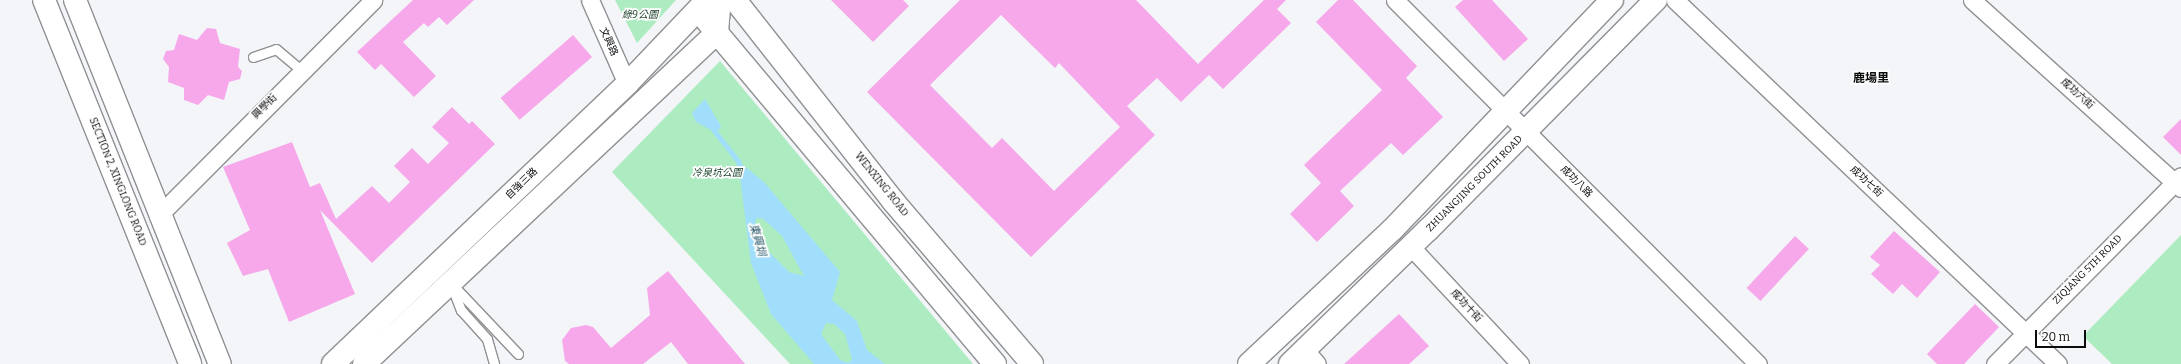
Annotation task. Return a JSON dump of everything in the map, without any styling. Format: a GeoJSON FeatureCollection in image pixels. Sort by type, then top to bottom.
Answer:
{"type":"FeatureCollection","features":[{"type":"Feature","properties":{"kind":"street","name":"SECTION 2, XINGLONG ROAD"},"geometry":{"type":"LineString","coordinates":[[44,0],[190,364]]}},
{"type":"Feature","properties":{"kind":"street"},"geometry":{"type":"LineString","coordinates":[[75,0],[158,216],[220,364]]}},
{"type":"Feature","properties":{"kind":"street","name":"興學街"},"geometry":{"type":"LineString","coordinates":[[158,216],[373,0]]}},
{"type":"Feature","properties":{"kind":"street","name":"文興路"},"geometry":{"type":"LineString","coordinates":[[590,0],[627,84]]}},
{"type":"Feature","properties":{"kind":"street"},"geometry":{"type":"LineString","coordinates":[[364,364],[717,32],[720,0]]}},
{"type":"Feature","properties":{"kind":"street","name":"WENXING ROAD"},"geometry":{"type":"LineString","coordinates":[[736,0],[893,201],[1032,364]]}},
{"type":"Feature","properties":{"kind":"street","name":"成功八路"},"geometry":{"type":"LineString","coordinates":[[1395,0],[1758,364]]}},
{"type":"Feature","properties":{"kind":"street"},"geometry":{"type":"LineString","coordinates":[[1250,364],[1393,229],[1507,112],[1612,0]]}},
{"type":"Feature","properties":{"kind":"street","name":"ZHUANGJING SOUTH ROAD"},"geometry":{"type":"LineString","coordinates":[[1304,359],[1411,247],[1656,0]]}},
{"type":"Feature","properties":{"kind":"street","name":"成功七街"},"geometry":{"type":"LineString","coordinates":[[1675,0],[2058,364]]}},
{"type":"Feature","properties":{"kind":"street","name":"成功六街"},"geometry":{"type":"LineString","coordinates":[[1972,0],[2179,182]]}},
{"type":"Feature","properties":{"kind":"street"},"geometry":{"type":"LineString","coordinates":[[702,5],[717,32],[995,364]]}},
{"type":"Feature","properties":{"kind":"street","name":"自強三路"},"geometry":{"type":"LineString","coordinates":[[333,364],[627,84],[702,5]]}},
{"type":"Feature","properties":{"kind":"street","name":"ZIQIANG 5TH ROAD"},"geometry":{"type":"LineString","coordinates":[[1995,364],[2179,182]]}},
{"type":"Feature","properties":{"kind":"street","name":"成功十街"},"geometry":{"type":"LineString","coordinates":[[1411,247],[1520,364]]}},
{"type":"Feature","properties":{"kind":"lane"},"geometry":{"type":"LineString","coordinates":[[253,57],[276,49],[302,71]]}},
{"type":"Feature","properties":{"kind":"lane"},"geometry":{"type":"LineString","coordinates":[[450,282],[518,354]]}},
{"type":"Feature","properties":{"kind":"lane"},"geometry":{"type":"LineString","coordinates":[[450,282],[461,310],[487,339],[494,364]]}},
{"type":"Feature","properties":{"kind":"green space","name":"綠9公園"},"geometry":{"type":"Polygon","coordinates":[[[615,0],[676,0],[637,43],[615,0]]]}},
{"type":"Feature","properties":{"kind":"green space","name":"冷泉坑公園"},"geometry":{"type":"Polygon","coordinates":[[[720,61],[973,364],[790,364],[612,172],[720,61]]]}},
{"type":"Feature","properties":{"kind":"green space"},"geometry":{"type":"Polygon","coordinates":[[[2181,235],[2181,364],[2112,364],[2083,336],[2181,235]]]}},
{"type":"Feature","properties":{"kind":"water"},"geometry":{"type":"Polygon","coordinates":[[[705,99],[721,126],[717,133],[696,122],[692,113],[705,99]]]}},
{"type":"Feature","properties":{"kind":"water"},"geometry":{"type":"Polygon","coordinates":[[[738,161],[764,182],[840,272],[832,300],[857,321],[867,350],[885,364],[814,364],[771,314],[751,263],[738,161]],[[757,218],[755,222],[764,247],[789,272],[804,276],[782,236],[762,218],[757,218]],[[826,323],[821,334],[840,360],[848,363],[852,359],[845,334],[834,324],[826,323]]]}},
{"type":"Feature","properties":{"kind":"building"},"geometry":{"type":"Polygon","coordinates":[[[413,0],[474,0],[447,25],[439,17],[428,27],[424,23],[403,42],[436,76],[414,97],[381,64],[375,70],[357,52],[413,0]]]}},
{"type":"Feature","properties":{"kind":"building"},"geometry":{"type":"Polygon","coordinates":[[[831,0],[903,0],[909,6],[873,42],[831,0]]]}},
{"type":"Feature","properties":{"kind":"building"},"geometry":{"type":"Polygon","coordinates":[[[960,0],[1136,0],[1198,64],[1264,0],[1286,0],[1277,9],[1291,23],[1223,89],[1209,75],[1181,102],[1157,78],[1127,106],[1155,135],[1031,257],[867,92],[960,0]],[[1001,15],[930,85],[992,148],[1002,138],[1054,191],[1120,127],[1059,63],[1055,68],[1001,15]]]}},
{"type":"Feature","properties":{"kind":"building"},"geometry":{"type":"Polygon","coordinates":[[[1338,0],[1353,0],[1417,66],[1406,78],[1443,117],[1403,155],[1391,143],[1340,191],[1354,206],[1317,242],[1290,214],[1321,183],[1304,165],[1382,90],[1316,22],[1338,0]]]}},
{"type":"Feature","properties":{"kind":"building"},"geometry":{"type":"Polygon","coordinates":[[[1463,0],[1492,0],[1528,39],[1504,61],[1455,7],[1463,0]]]}},
{"type":"Feature","properties":{"kind":"building"},"geometry":{"type":"Polygon","coordinates":[[[207,28],[216,29],[220,43],[240,49],[238,67],[242,71],[240,79],[229,82],[224,100],[208,95],[198,105],[184,100],[184,88],[168,82],[169,67],[163,59],[166,51],[174,50],[179,34],[197,40],[207,28]]]}},
{"type":"Feature","properties":{"kind":"building"},"geometry":{"type":"Polygon","coordinates":[[[573,35],[592,57],[520,120],[501,98],[573,35]]]}},
{"type":"Feature","properties":{"kind":"building"},"geometry":{"type":"Polygon","coordinates":[[[452,107],[469,124],[472,121],[495,144],[372,263],[320,210],[355,294],[289,322],[268,269],[243,276],[227,243],[250,230],[223,167],[292,142],[310,187],[320,183],[336,219],[372,186],[389,203],[410,182],[394,166],[412,148],[428,164],[449,143],[432,127],[452,107]]]}},
{"type":"Feature","properties":{"kind":"building"},"geometry":{"type":"Polygon","coordinates":[[[2181,119],[2181,155],[2163,137],[2181,119]]]}},
{"type":"Feature","properties":{"kind":"building"},"geometry":{"type":"Polygon","coordinates":[[[1894,231],[1940,272],[1917,298],[1902,284],[1893,294],[1871,274],[1880,265],[1870,257],[1894,231]]]}},
{"type":"Feature","properties":{"kind":"building"},"geometry":{"type":"Polygon","coordinates":[[[1795,236],[1809,249],[1760,301],[1747,288],[1795,236]]]}},
{"type":"Feature","properties":{"kind":"building"},"geometry":{"type":"Polygon","coordinates":[[[668,271],[745,364],[688,364],[671,342],[643,364],[569,364],[565,361],[562,340],[571,328],[586,325],[593,327],[611,348],[650,315],[647,288],[668,271]]]}},
{"type":"Feature","properties":{"kind":"building"},"geometry":{"type":"Polygon","coordinates":[[[1975,304],[1999,327],[1964,364],[1937,364],[1927,354],[1975,304]]]}},
{"type":"Feature","properties":{"kind":"building"},"geometry":{"type":"Polygon","coordinates":[[[1399,314],[1429,346],[1409,364],[1344,364],[1399,314]]]}},
{"type":"Feature","properties":{"kind":"waterway","name":"東興圳"},"geometry":{"type":"LineString","coordinates":[[712,128],[738,161],[740,167]]}},
{"type":"Feature","properties":{"kind":"district","name":"鹿場里"},"geometry":{"type":"Point","coordinates":[1871,79]}}]}
